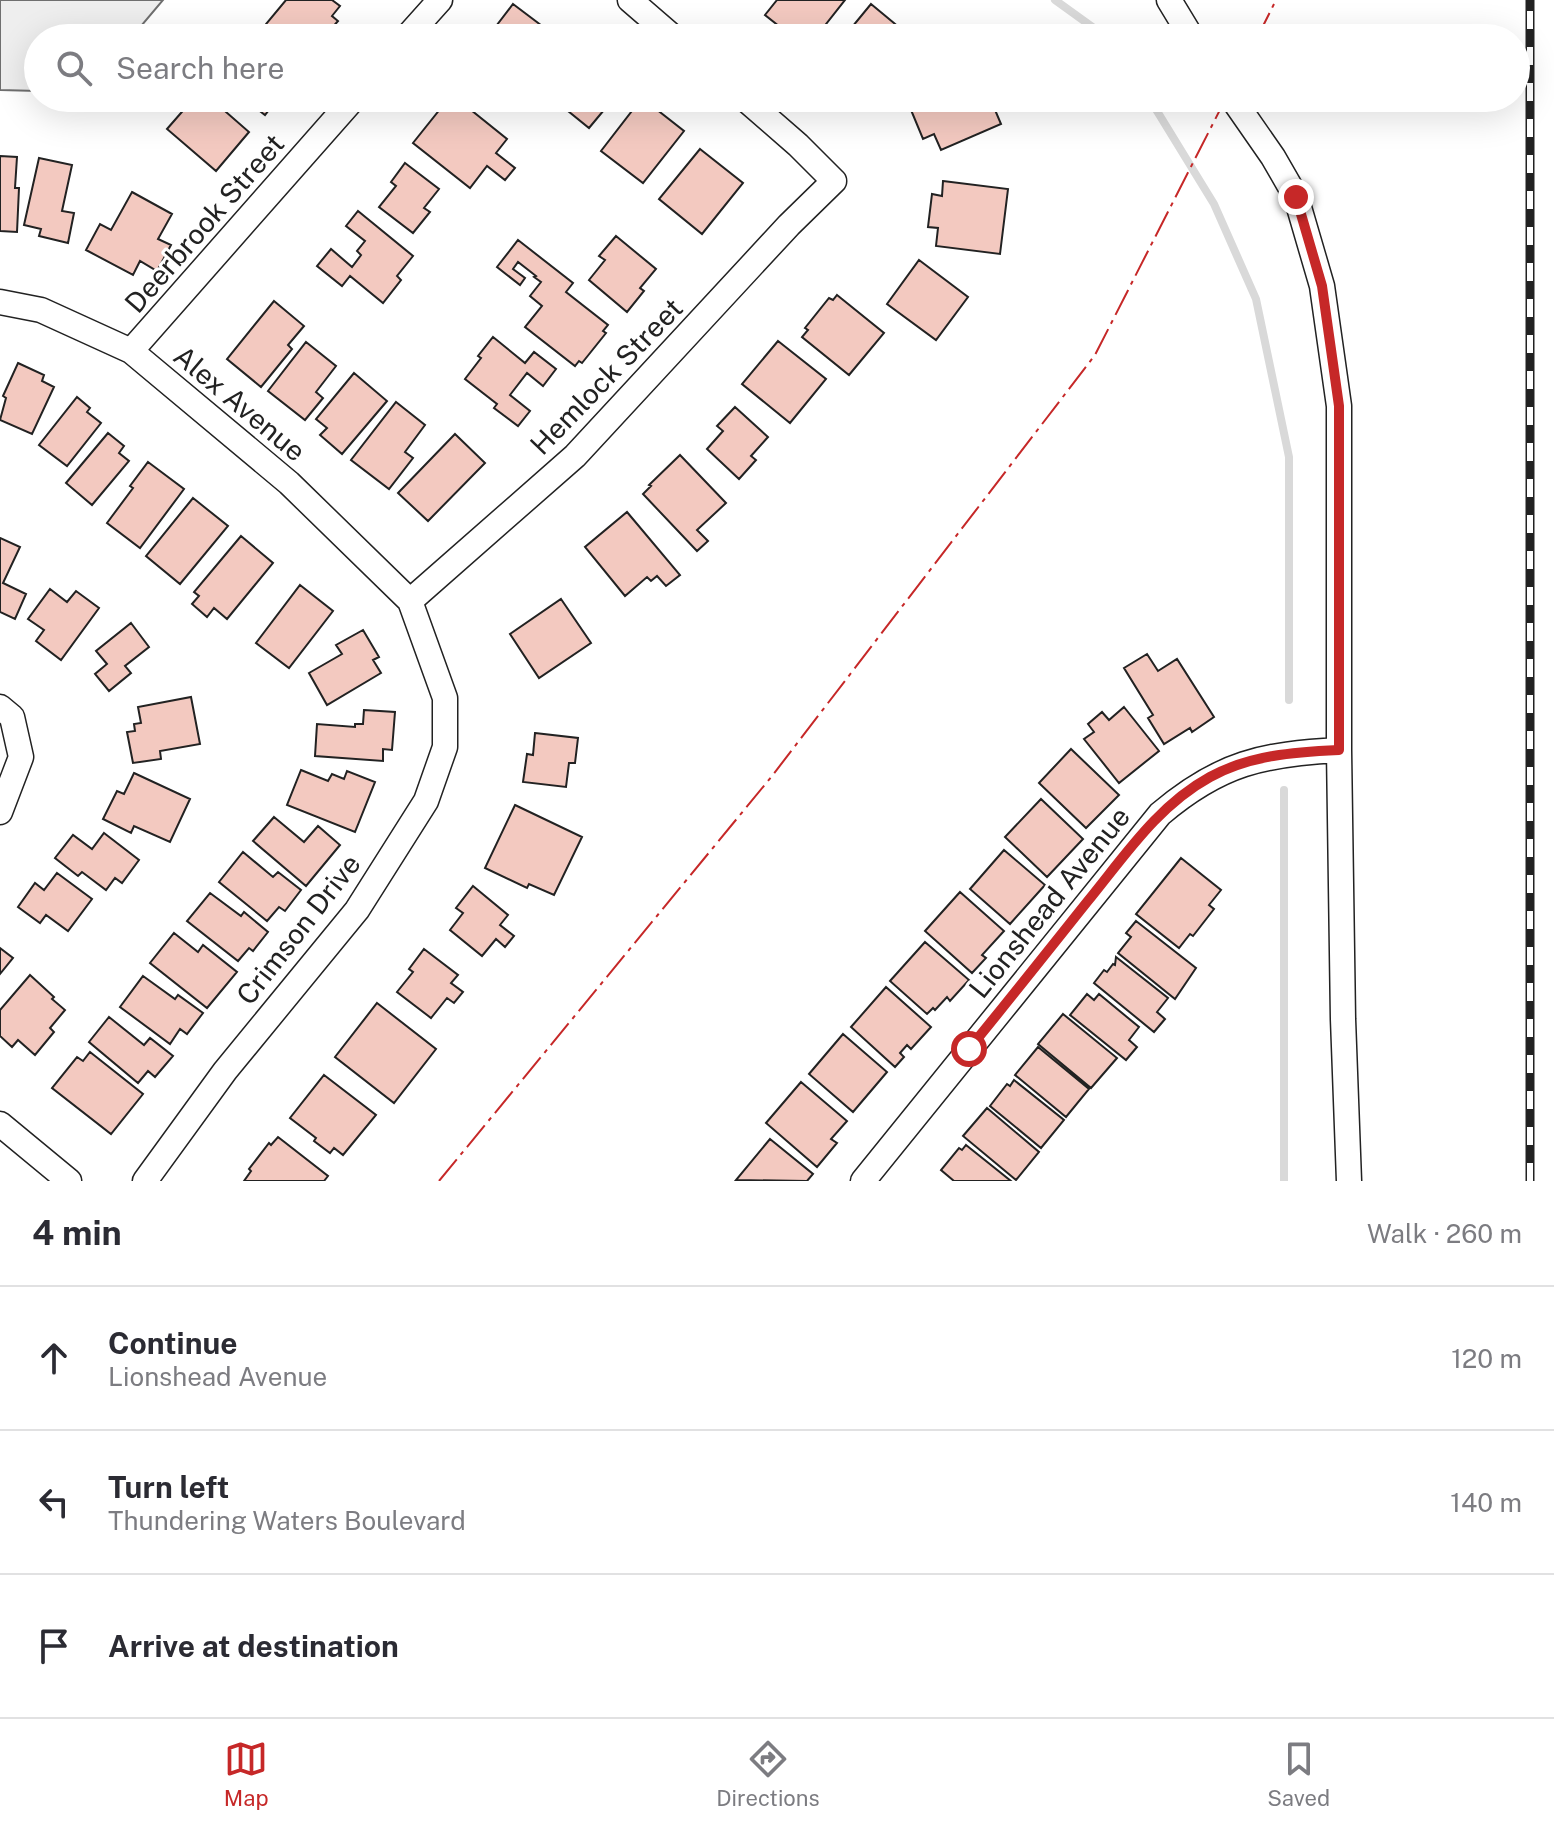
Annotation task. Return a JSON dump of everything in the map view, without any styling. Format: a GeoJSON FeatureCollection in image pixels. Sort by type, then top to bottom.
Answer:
{"type":"FeatureCollection","features":[{"type":"Feature","properties":{"kind":"street"},"geometry":{"type":"LineString","coordinates":[[419,24],[440,0]]}},
{"type":"Feature","properties":{"kind":"street"},"geometry":{"type":"LineString","coordinates":[[630,0],[658,24]]}},
{"type":"Feature","properties":{"kind":"street"},"geometry":{"type":"LineString","coordinates":[[1169,0],[1184,24]]}},
{"type":"Feature","properties":{"kind":"street","name":"Deerbrook Street"},"geometry":{"type":"LineString","coordinates":[[131,351],[342,112]]}},
{"type":"Feature","properties":{"kind":"street","name":"Hemlock Street"},"geometry":{"type":"LineString","coordinates":[[410,601],[575,456],[789,225],[834,181],[760,112]]}},
{"type":"Feature","properties":{"kind":"street"},"geometry":{"type":"LineString","coordinates":[[1242,112],[1296,197],[1322,286],[1339,406],[1339,750],[1349,1181]]}},
{"type":"Feature","properties":{"kind":"street","name":"Alex Avenue"},"geometry":{"type":"LineString","coordinates":[[0,302],[41,310],[131,351],[289,483],[410,601]]}},
{"type":"Feature","properties":{"kind":"street","name":"Crimson Drive"},"geometry":{"type":"LineString","coordinates":[[145,1181],[225,1071],[357,910],[426,801],[445,747],[445,698],[410,601]]}},
{"type":"Feature","properties":{"kind":"street"},"geometry":{"type":"LineString","coordinates":[[0,707],[12,717],[21,757],[0,812]]}},
{"type":"Feature","properties":{"kind":"street","name":"Lionshead Avenue"},"geometry":{"type":"LineString","coordinates":[[863,1181],[1160,814],[1197,785],[1242,764],[1294,752],[1339,750]]}},
{"type":"Feature","properties":{"kind":"street"},"geometry":{"type":"LineString","coordinates":[[0,1124],[69,1181]]}},
{"type":"Feature","properties":{"kind":"shaded area"},"geometry":{"type":"Polygon","coordinates":[[[0,0],[163,0],[143,24],[24,24],[24,91],[0,90],[0,0]]]}},
{"type":"Feature","properties":{"kind":"building"},"geometry":{"type":"Polygon","coordinates":[[[286,0],[332,0],[340,6],[332,16],[338,21],[335,24],[266,24],[286,0]]]}},
{"type":"Feature","properties":{"kind":"building"},"geometry":{"type":"Polygon","coordinates":[[[777,0],[845,0],[826,24],[776,24],[765,15],[777,0]]]}},
{"type":"Feature","properties":{"kind":"building"},"geometry":{"type":"Polygon","coordinates":[[[513,4],[539,24],[498,24],[513,4]]]}},
{"type":"Feature","properties":{"kind":"building"},"geometry":{"type":"Polygon","coordinates":[[[871,4],[895,24],[855,24],[871,4]]]}},
{"type":"Feature","properties":{"kind":"building"},"geometry":{"type":"Polygon","coordinates":[[[182,112],[226,112],[249,132],[216,171],[167,129],[182,112]]]}},
{"type":"Feature","properties":{"kind":"building"},"geometry":{"type":"Polygon","coordinates":[[[438,112],[473,112],[507,139],[496,153],[515,168],[505,180],[487,166],[470,188],[413,143],[438,112]]]}},
{"type":"Feature","properties":{"kind":"building"},"geometry":{"type":"Polygon","coordinates":[[[569,112],[602,112],[589,128],[569,112]]]}},
{"type":"Feature","properties":{"kind":"building"},"geometry":{"type":"Polygon","coordinates":[[[631,112],[660,112],[684,131],[643,183],[601,151],[631,112]]]}},
{"type":"Feature","properties":{"kind":"building"},"geometry":{"type":"Polygon","coordinates":[[[912,112],[996,112],[1001,124],[941,150],[934,134],[923,139],[912,112]]]}},
{"type":"Feature","properties":{"kind":"building"},"geometry":{"type":"Polygon","coordinates":[[[700,149],[743,183],[702,234],[659,199],[700,149]]]}},
{"type":"Feature","properties":{"kind":"building"},"geometry":{"type":"Polygon","coordinates":[[[0,156],[17,157],[17,232],[0,231],[0,156]]]}},
{"type":"Feature","properties":{"kind":"building"},"geometry":{"type":"Polygon","coordinates":[[[39,158],[72,165],[62,211],[74,213],[68,243],[39,236],[41,229],[24,225],[39,158]]]}},
{"type":"Feature","properties":{"kind":"building"},"geometry":{"type":"Polygon","coordinates":[[[405,163],[439,189],[424,208],[430,212],[413,233],[379,207],[396,186],[391,182],[405,163]]]}},
{"type":"Feature","properties":{"kind":"building"},"geometry":{"type":"Polygon","coordinates":[[[943,181],[1008,189],[1000,254],[936,246],[938,228],[928,227],[932,194],[942,196],[943,181]]]}},
{"type":"Feature","properties":{"kind":"building"},"geometry":{"type":"Polygon","coordinates":[[[132,192],[172,214],[158,239],[171,245],[157,271],[140,261],[133,275],[86,250],[100,224],[111,230],[132,192]]]}},
{"type":"Feature","properties":{"kind":"building"},"geometry":{"type":"Polygon","coordinates":[[[358,211],[413,256],[397,276],[401,280],[383,303],[350,276],[342,286],[317,266],[331,249],[352,267],[361,255],[357,251],[365,241],[346,226],[358,211]]]}},
{"type":"Feature","properties":{"kind":"building"},"geometry":{"type":"Polygon","coordinates":[[[616,236],[656,269],[640,288],[644,291],[627,312],[589,280],[605,260],[599,256],[616,236]]]}},
{"type":"Feature","properties":{"kind":"building"},"geometry":{"type":"Polygon","coordinates":[[[518,240],[573,283],[566,292],[608,325],[603,331],[606,333],[582,363],[579,361],[575,366],[525,327],[542,306],[530,296],[541,282],[518,262],[513,269],[525,278],[520,285],[497,267],[518,240]]]}},
{"type":"Feature","properties":{"kind":"building"},"geometry":{"type":"Polygon","coordinates":[[[919,260],[968,297],[936,340],[887,304],[919,260]]]}},
{"type":"Feature","properties":{"kind":"building"},"geometry":{"type":"Polygon","coordinates":[[[837,295],[884,333],[849,375],[802,337],[808,330],[805,328],[829,298],[833,300],[837,295]]]}},
{"type":"Feature","properties":{"kind":"building"},"geometry":{"type":"Polygon","coordinates":[[[274,301],[304,326],[288,345],[292,349],[261,387],[227,359],[274,301]]]}},
{"type":"Feature","properties":{"kind":"building"},"geometry":{"type":"Polygon","coordinates":[[[493,337],[525,363],[534,352],[556,369],[543,386],[527,373],[510,395],[530,411],[518,426],[494,408],[497,404],[465,379],[493,337]]]}},
{"type":"Feature","properties":{"kind":"building"},"geometry":{"type":"Polygon","coordinates":[[[778,341],[826,379],[790,423],[742,384],[778,341]]]}},
{"type":"Feature","properties":{"kind":"building"},"geometry":{"type":"Polygon","coordinates":[[[306,342],[336,366],[316,392],[323,398],[305,420],[268,391],[306,342]]]}},
{"type":"Feature","properties":{"kind":"building"},"geometry":{"type":"Polygon","coordinates":[[[18,363],[44,375],[42,381],[54,387],[32,434],[0,420],[6,398],[3,396],[18,363]]]}},
{"type":"Feature","properties":{"kind":"building"},"geometry":{"type":"Polygon","coordinates":[[[354,373],[387,401],[342,454],[320,435],[327,428],[316,419],[354,373]]]}},
{"type":"Feature","properties":{"kind":"building"},"geometry":{"type":"Polygon","coordinates":[[[77,397],[90,408],[87,412],[101,423],[67,466],[39,445],[77,397]]]}},
{"type":"Feature","properties":{"kind":"building"},"geometry":{"type":"Polygon","coordinates":[[[396,402],[425,425],[405,452],[413,458],[389,489],[351,460],[396,402]]]}},
{"type":"Feature","properties":{"kind":"building"},"geometry":{"type":"Polygon","coordinates":[[[735,407],[768,437],[751,456],[756,460],[739,479],[707,449],[723,431],[717,426],[735,407]]]}},
{"type":"Feature","properties":{"kind":"building"},"geometry":{"type":"Polygon","coordinates":[[[108,433],[124,446],[119,453],[129,461],[92,505],[66,483],[108,433]]]}},
{"type":"Feature","properties":{"kind":"building"},"geometry":{"type":"Polygon","coordinates":[[[455,434],[485,463],[428,521],[398,493],[455,434]]]}},
{"type":"Feature","properties":{"kind":"building"},"geometry":{"type":"Polygon","coordinates":[[[680,455],[726,503],[697,530],[708,541],[697,551],[643,494],[680,455]]]}},
{"type":"Feature","properties":{"kind":"building"},"geometry":{"type":"Polygon","coordinates":[[[148,462],[184,489],[140,548],[107,523],[148,462]]]}},
{"type":"Feature","properties":{"kind":"building"},"geometry":{"type":"Polygon","coordinates":[[[193,498],[228,526],[180,584],[146,556],[193,498]]]}},
{"type":"Feature","properties":{"kind":"building"},"geometry":{"type":"Polygon","coordinates":[[[627,512],[680,575],[666,586],[657,576],[651,581],[647,577],[625,596],[585,547],[627,512]]]}},
{"type":"Feature","properties":{"kind":"building"},"geometry":{"type":"Polygon","coordinates":[[[241,536],[273,563],[227,619],[214,608],[207,617],[192,604],[199,596],[194,592],[241,536]]]}},
{"type":"Feature","properties":{"kind":"building"},"geometry":{"type":"Polygon","coordinates":[[[0,538],[20,547],[3,583],[26,594],[15,619],[0,612],[0,538]]]}},
{"type":"Feature","properties":{"kind":"building"},"geometry":{"type":"Polygon","coordinates":[[[300,585],[333,611],[289,668],[256,643],[300,585]]]}},
{"type":"Feature","properties":{"kind":"building"},"geometry":{"type":"Polygon","coordinates":[[[50,589],[67,602],[76,591],[99,608],[61,660],[36,641],[44,630],[28,619],[50,589]]]}},
{"type":"Feature","properties":{"kind":"building"},"geometry":{"type":"Polygon","coordinates":[[[561,599],[591,643],[539,678],[510,634],[561,599]]]}},
{"type":"Feature","properties":{"kind":"building"},"geometry":{"type":"Polygon","coordinates":[[[131,623],[149,647],[125,666],[131,673],[109,691],[95,674],[107,664],[96,651],[131,623]]]}},
{"type":"Feature","properties":{"kind":"building"},"geometry":{"type":"Polygon","coordinates":[[[363,630],[379,657],[373,660],[381,673],[327,705],[309,673],[342,654],[336,645],[363,630]]]}},
{"type":"Feature","properties":{"kind":"building"},"geometry":{"type":"Polygon","coordinates":[[[1147,654],[1158,671],[1177,659],[1214,717],[1192,732],[1190,728],[1164,744],[1148,718],[1153,715],[1124,668],[1147,654]]]}},
{"type":"Feature","properties":{"kind":"building"},"geometry":{"type":"Polygon","coordinates":[[[191,697],[200,744],[160,751],[161,759],[133,763],[127,732],[135,731],[134,724],[141,723],[138,707],[191,697]]]}},
{"type":"Feature","properties":{"kind":"building"},"geometry":{"type":"Polygon","coordinates":[[[1124,707],[1159,751],[1119,783],[1084,739],[1094,732],[1088,724],[1102,712],[1109,720],[1124,707]]]}},
{"type":"Feature","properties":{"kind":"building"},"geometry":{"type":"Polygon","coordinates":[[[364,710],[395,712],[392,750],[383,749],[383,761],[315,756],[317,724],[355,727],[355,724],[363,724],[364,710]]]}},
{"type":"Feature","properties":{"kind":"building"},"geometry":{"type":"Polygon","coordinates":[[[535,733],[578,738],[575,763],[569,763],[566,787],[523,782],[527,754],[533,755],[535,733]]]}},
{"type":"Feature","properties":{"kind":"building"},"geometry":{"type":"Polygon","coordinates":[[[1071,749],[1119,795],[1086,828],[1039,783],[1071,749]]]}},
{"type":"Feature","properties":{"kind":"building"},"geometry":{"type":"Polygon","coordinates":[[[301,770],[328,781],[332,774],[344,779],[347,771],[375,782],[355,832],[287,805],[301,770]]]}},
{"type":"Feature","properties":{"kind":"building"},"geometry":{"type":"Polygon","coordinates":[[[134,773],[190,799],[170,842],[134,826],[131,833],[103,819],[117,791],[124,794],[134,773]]]}},
{"type":"Feature","properties":{"kind":"building"},"geometry":{"type":"Polygon","coordinates":[[[1041,799],[1083,839],[1047,877],[1005,837],[1041,799]]]}},
{"type":"Feature","properties":{"kind":"building"},"geometry":{"type":"Polygon","coordinates":[[[515,805],[582,837],[554,895],[529,884],[527,888],[485,868],[515,805]]]}},
{"type":"Feature","properties":{"kind":"building"},"geometry":{"type":"Polygon","coordinates":[[[274,817],[304,842],[318,826],[340,845],[306,886],[253,841],[274,817]]]}},
{"type":"Feature","properties":{"kind":"building"},"geometry":{"type":"Polygon","coordinates":[[[104,833],[139,860],[122,883],[115,878],[106,890],[82,872],[78,876],[55,858],[73,835],[92,849],[104,833]]]}},
{"type":"Feature","properties":{"kind":"building"},"geometry":{"type":"Polygon","coordinates":[[[1004,850],[1045,885],[1010,924],[970,889],[1004,850]]]}},
{"type":"Feature","properties":{"kind":"building"},"geometry":{"type":"Polygon","coordinates":[[[243,852],[273,877],[278,872],[301,890],[285,911],[279,907],[267,921],[219,882],[243,852]]]}},
{"type":"Feature","properties":{"kind":"building"},"geometry":{"type":"Polygon","coordinates":[[[1181,858],[1221,890],[1209,905],[1214,909],[1193,936],[1190,934],[1179,948],[1136,914],[1181,858]]]}},
{"type":"Feature","properties":{"kind":"building"},"geometry":{"type":"Polygon","coordinates":[[[57,873],[92,899],[68,931],[46,915],[40,923],[18,907],[35,883],[44,890],[57,873]]]}},
{"type":"Feature","properties":{"kind":"building"},"geometry":{"type":"Polygon","coordinates":[[[473,886],[508,915],[500,925],[514,936],[505,947],[496,939],[482,956],[450,930],[463,913],[456,908],[473,886]]]}},
{"type":"Feature","properties":{"kind":"building"},"geometry":{"type":"Polygon","coordinates":[[[960,892],[1004,931],[982,955],[986,958],[972,973],[925,931],[960,892]]]}},
{"type":"Feature","properties":{"kind":"building"},"geometry":{"type":"Polygon","coordinates":[[[210,893],[241,916],[244,912],[268,932],[253,951],[249,948],[238,961],[187,921],[210,893]]]}},
{"type":"Feature","properties":{"kind":"building"},"geometry":{"type":"Polygon","coordinates":[[[1136,921],[1196,968],[1175,999],[1118,953],[1131,937],[1126,933],[1136,921]]]}},
{"type":"Feature","properties":{"kind":"building"},"geometry":{"type":"Polygon","coordinates":[[[174,933],[198,952],[203,945],[237,972],[207,1008],[150,963],[174,933]]]}},
{"type":"Feature","properties":{"kind":"building"},"geometry":{"type":"Polygon","coordinates":[[[925,942],[969,980],[950,1001],[947,997],[927,1014],[890,981],[925,942]]]}},
{"type":"Feature","properties":{"kind":"building"},"geometry":{"type":"Polygon","coordinates":[[[0,948],[13,958],[0,974],[0,948]]]}},
{"type":"Feature","properties":{"kind":"building"},"geometry":{"type":"Polygon","coordinates":[[[424,949],[458,975],[451,983],[463,992],[454,1003],[447,998],[431,1018],[397,992],[413,972],[409,969],[424,949]]]}},
{"type":"Feature","properties":{"kind":"building"},"geometry":{"type":"Polygon","coordinates":[[[1116,957],[1168,998],[1157,1012],[1165,1019],[1154,1032],[1094,983],[1104,970],[1107,972],[1115,965],[1116,957]]]}},
{"type":"Feature","properties":{"kind":"building"},"geometry":{"type":"Polygon","coordinates":[[[30,975],[65,1010],[50,1028],[54,1032],[35,1055],[18,1040],[12,1047],[0,1036],[0,1010],[30,975]]]}},
{"type":"Feature","properties":{"kind":"building"},"geometry":{"type":"Polygon","coordinates":[[[143,976],[175,999],[178,995],[203,1013],[187,1034],[180,1029],[170,1044],[120,1007],[143,976]]]}},
{"type":"Feature","properties":{"kind":"building"},"geometry":{"type":"Polygon","coordinates":[[[886,987],[931,1027],[911,1049],[907,1045],[900,1053],[904,1057],[895,1067],[851,1027],[886,987]]]}},
{"type":"Feature","properties":{"kind":"building"},"geometry":{"type":"Polygon","coordinates":[[[1087,994],[1094,1000],[1099,994],[1139,1027],[1129,1040],[1137,1047],[1126,1060],[1070,1015],[1087,994]]]}},
{"type":"Feature","properties":{"kind":"building"},"geometry":{"type":"Polygon","coordinates":[[[377,1003],[436,1049],[394,1103],[335,1057],[377,1003]]]}},
{"type":"Feature","properties":{"kind":"building"},"geometry":{"type":"Polygon","coordinates":[[[1063,1014],[1117,1058],[1091,1088],[1038,1044],[1063,1014]]]}},
{"type":"Feature","properties":{"kind":"building"},"geometry":{"type":"Polygon","coordinates":[[[109,1017],[144,1045],[150,1038],[173,1056],[155,1077],[148,1071],[138,1083],[89,1042],[109,1017]]]}},
{"type":"Feature","properties":{"kind":"building"},"geometry":{"type":"Polygon","coordinates":[[[843,1034],[887,1072],[853,1112],[809,1074],[843,1034]]]}},
{"type":"Feature","properties":{"kind":"building"},"geometry":{"type":"Polygon","coordinates":[[[1038,1047],[1089,1089],[1066,1117],[1015,1075],[1038,1047]]]}},
{"type":"Feature","properties":{"kind":"building"},"geometry":{"type":"Polygon","coordinates":[[[90,1052],[143,1094],[111,1134],[52,1088],[77,1057],[83,1061],[90,1052]]]}},
{"type":"Feature","properties":{"kind":"building"},"geometry":{"type":"Polygon","coordinates":[[[324,1075],[376,1115],[343,1155],[334,1148],[330,1153],[290,1118],[324,1075]]]}},
{"type":"Feature","properties":{"kind":"building"},"geometry":{"type":"Polygon","coordinates":[[[1014,1080],[1064,1120],[1041,1148],[990,1106],[1007,1084],[1010,1086],[1014,1080]]]}},
{"type":"Feature","properties":{"kind":"building"},"geometry":{"type":"Polygon","coordinates":[[[801,1082],[847,1121],[831,1139],[837,1143],[817,1167],[766,1123],[801,1082]]]}},
{"type":"Feature","properties":{"kind":"building"},"geometry":{"type":"Polygon","coordinates":[[[987,1108],[1039,1152],[1016,1180],[963,1136],[987,1108]]]}},
{"type":"Feature","properties":{"kind":"building"},"geometry":{"type":"Polygon","coordinates":[[[278,1137],[328,1176],[324,1181],[244,1181],[251,1171],[249,1169],[269,1143],[271,1145],[278,1137]]]}},
{"type":"Feature","properties":{"kind":"building"},"geometry":{"type":"Polygon","coordinates":[[[770,1139],[813,1174],[807,1181],[736,1180],[770,1139]]]}},
{"type":"Feature","properties":{"kind":"building"},"geometry":{"type":"Polygon","coordinates":[[[966,1145],[1011,1181],[954,1181],[941,1170],[959,1148],[962,1150],[966,1145]]]}},
{"type":"Feature","properties":{"kind":"waterway"},"geometry":{"type":"LineString","coordinates":[[1055,0],[1088,24]]}},
{"type":"Feature","properties":{"kind":"waterway"},"geometry":{"type":"LineString","coordinates":[[1158,112],[1214,204],[1256,299],[1289,457],[1289,700]]}},
{"type":"Feature","properties":{"kind":"waterway"},"geometry":{"type":"LineString","coordinates":[[1284,790],[1284,1181]]}},
{"type":"Feature","properties":{"kind":"railway"},"geometry":{"type":"LineString","coordinates":[[1530,0],[1530,1181]]}},
{"type":"Feature","properties":{"kind":"power"},"geometry":{"type":"LineString","coordinates":[[1264,24],[1276,0]]}},
{"type":"Feature","properties":{"kind":"power"},"geometry":{"type":"LineString","coordinates":[[439,1181],[772,776],[1095,355],[1219,112]]}},
{"type":"Feature","properties":{"kind":"route"},"geometry":{"type":"LineString","coordinates":[[969,1049],[1144,832],[1180,797],[1210,777],[1242,764],[1294,752],[1339,750],[1339,406],[1322,286],[1296,197]]}}]}
